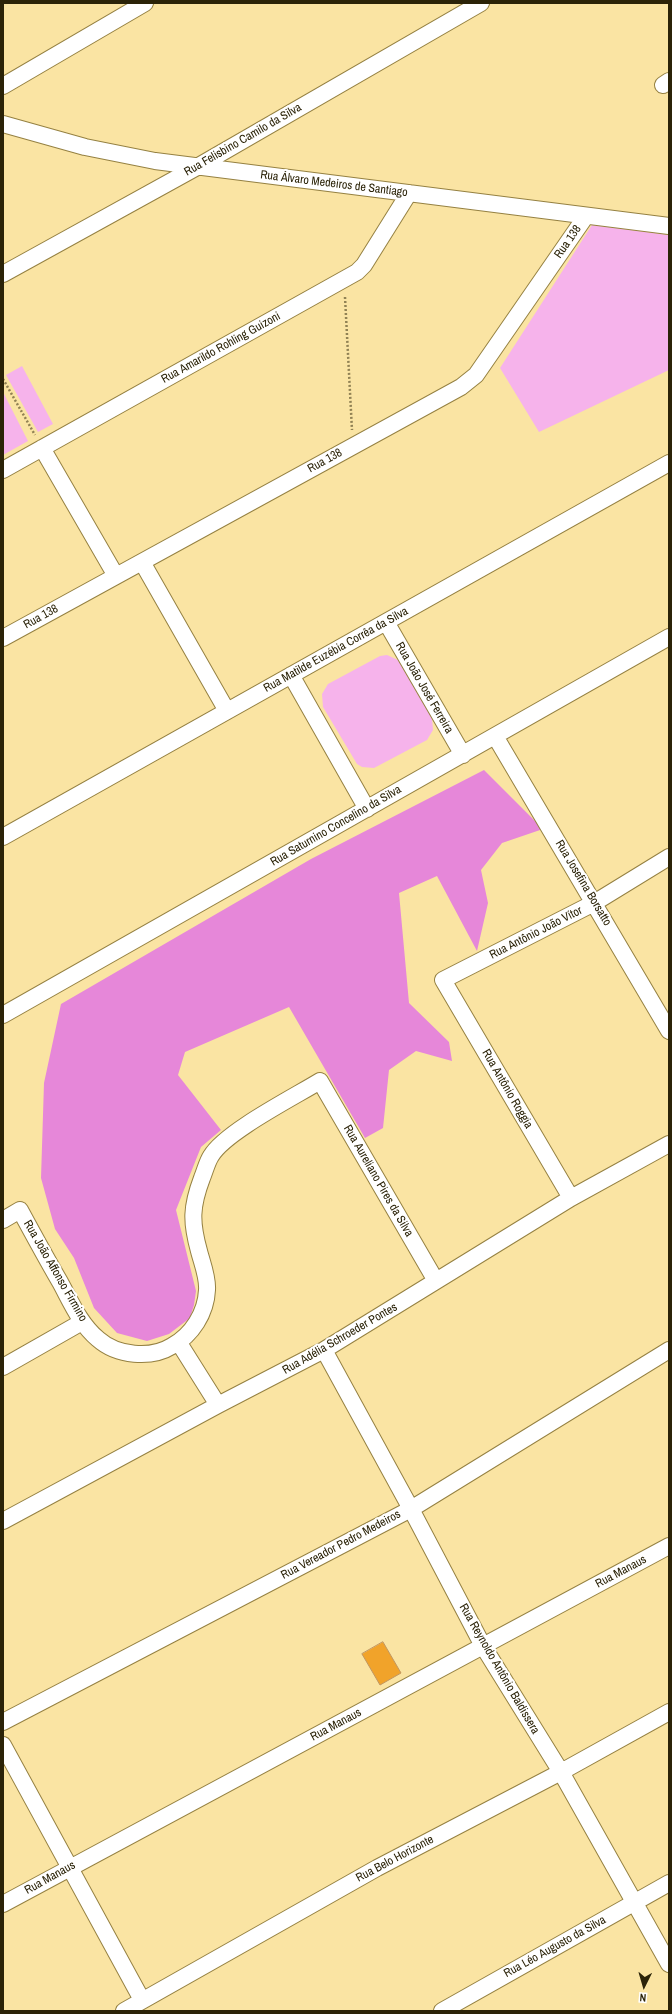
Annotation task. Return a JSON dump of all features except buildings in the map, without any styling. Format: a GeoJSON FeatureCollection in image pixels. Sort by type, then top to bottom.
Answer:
{"type":"FeatureCollection","features":[{"type":"Feature","properties":{"kind":"street"},"geometry":{"type":"LineString","coordinates":[[3,86],[145,3]]}},
{"type":"Feature","properties":{"kind":"street","name":"Rua Felisbino Camilo da Silva"},"geometry":{"type":"LineString","coordinates":[[3,274],[197,167],[481,3]]}},
{"type":"Feature","properties":{"kind":"street","name":"Rua Álvaro Medeiros de Santiago"},"geometry":{"type":"LineString","coordinates":[[3,124],[85,147],[197,167],[669,226]]}},
{"type":"Feature","properties":{"kind":"street","name":"Rua Amarildo Rohling Guizoni"},"geometry":{"type":"LineString","coordinates":[[3,470],[344,280],[364,265],[410,193]]}},
{"type":"Feature","properties":{"kind":"street","name":"Rua 138"},"geometry":{"type":"LineString","coordinates":[[3,638],[461,387],[476,374],[586,216]]}},
{"type":"Feature","properties":{"kind":"street"},"geometry":{"type":"LineString","coordinates":[[42,448],[116,576]]}},
{"type":"Feature","properties":{"kind":"street","name":"Rua Matilde Euzébia Corrêa da Silva"},"geometry":{"type":"LineString","coordinates":[[3,837],[669,462]]}},
{"type":"Feature","properties":{"kind":"street"},"geometry":{"type":"LineString","coordinates":[[142,562],[227,711]]}},
{"type":"Feature","properties":{"kind":"street","name":"Rua João José Ferreira"},"geometry":{"type":"LineString","coordinates":[[386,622],[462,755]]}},
{"type":"Feature","properties":{"kind":"street","name":"Rua Saturnino Concelino da Silva"},"geometry":{"type":"LineString","coordinates":[[3,1015],[669,638]]}},
{"type":"Feature","properties":{"kind":"street"},"geometry":{"type":"LineString","coordinates":[[291,675],[366,809]]}},
{"type":"Feature","properties":{"kind":"street","name":"Rua Josefina Borsatto"},"geometry":{"type":"LineString","coordinates":[[495,736],[669,1031]]}},
{"type":"Feature","properties":{"kind":"street","name":"Rua Antônio João Vítor"},"geometry":{"type":"LineString","coordinates":[[442,980],[594,903],[669,857]]}},
{"type":"Feature","properties":{"kind":"street","name":"Rua Antônio Roggia"},"geometry":{"type":"LineString","coordinates":[[442,980],[571,1198]]}},
{"type":"Feature","properties":{"kind":"street","name":"Rua Aureliano Pires da Silva"},"geometry":{"type":"LineString","coordinates":[[320,1081],[436,1281]]}},
{"type":"Feature","properties":{"kind":"street","name":"Rua João Affonso Firmino"},"geometry":{"type":"LineString","coordinates":[[3,1220],[20,1210],[82,1322],[99,1340],[123,1352],[134,1354],[158,1352],[179,1342],[194,1328],[200,1318],[207,1289],[207,1279],[195,1237],[192,1214],[195,1196],[210,1157],[224,1140],[320,1081]]}},
{"type":"Feature","properties":{"kind":"street","name":"Rua Adélia Schroeder Pontes"},"geometry":{"type":"LineString","coordinates":[[3,1521],[218,1405],[324,1350],[571,1198],[669,1144]]}},
{"type":"Feature","properties":{"kind":"street"},"geometry":{"type":"LineString","coordinates":[[3,1367],[82,1322]]}},
{"type":"Feature","properties":{"kind":"street"},"geometry":{"type":"LineString","coordinates":[[179,1342],[218,1405]]}},
{"type":"Feature","properties":{"kind":"street","name":"Rua Reynoldo Antônio Baldissera"},"geometry":{"type":"LineString","coordinates":[[324,1350],[411,1509],[483,1646],[561,1772],[669,1964]]}},
{"type":"Feature","properties":{"kind":"street","name":"Rua Vereador Pedro Medeiros"},"geometry":{"type":"LineString","coordinates":[[3,1722],[411,1509],[669,1350]]}},
{"type":"Feature","properties":{"kind":"street","name":"Rua Manaus"},"geometry":{"type":"LineString","coordinates":[[3,1904],[669,1546]]}},
{"type":"Feature","properties":{"kind":"street","name":"Rua Belo Horizonte"},"geometry":{"type":"LineString","coordinates":[[124,2011],[377,1868],[561,1772],[669,1712]]}},
{"type":"Feature","properties":{"kind":"street"},"geometry":{"type":"LineString","coordinates":[[3,1744],[142,2000]]}},
{"type":"Feature","properties":{"kind":"street","name":"Rua Léo Augusto da Silva"},"geometry":{"type":"LineString","coordinates":[[442,2011],[669,1883]]}},
{"type":"Feature","properties":{"kind":"path"},"geometry":{"type":"LineString","coordinates":[[344,280],[353,446]]}},
{"type":"Feature","properties":{"kind":"path"},"geometry":{"type":"LineString","coordinates":[[3,379],[42,448]]}},
{"type":"Feature","properties":{"kind":"shaded area"},"geometry":{"type":"Polygon","coordinates":[[[592,225],[669,235],[669,370],[539,432],[500,368],[592,225]]]}},
{"type":"Feature","properties":{"kind":"shaded area"},"geometry":{"type":"Polygon","coordinates":[[[22,366],[53,424],[38,432],[6,375],[22,366]]]}},
{"type":"Feature","properties":{"kind":"shaded area"},"geometry":{"type":"Polygon","coordinates":[[[3,392],[28,441],[3,455],[3,392]]]}},
{"type":"Feature","properties":{"kind":"shaded area"},"geometry":{"type":"Polygon","coordinates":[[[387,655],[398,660],[432,718],[433,730],[427,740],[374,768],[362,767],[357,764],[323,707],[322,694],[328,684],[380,656],[387,655]]]}},
{"type":"Feature","properties":{"kind":"shaded area"},"geometry":{"type":"Polygon","coordinates":[[[484,770],[543,829],[502,843],[481,870],[488,903],[477,951],[437,876],[399,893],[409,1003],[449,1042],[452,1061],[416,1051],[389,1070],[383,1128],[365,1138],[289,1007],[185,1052],[178,1075],[221,1130],[201,1147],[176,1210],[196,1291],[194,1305],[190,1318],[169,1334],[147,1341],[117,1333],[94,1308],[74,1258],[55,1229],[41,1178],[44,1083],[61,1004],[311,859],[484,770]]]}}]}
